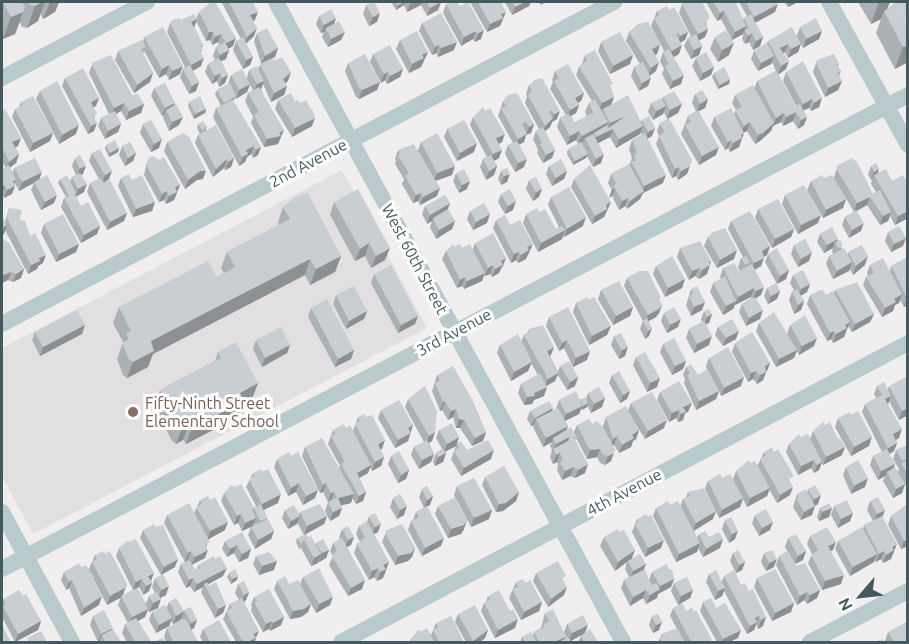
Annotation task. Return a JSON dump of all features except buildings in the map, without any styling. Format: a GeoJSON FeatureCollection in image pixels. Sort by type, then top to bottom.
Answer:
{"type":"FeatureCollection","features":[{"type":"Feature","properties":{"kind":"street"},"geometry":{"type":"LineString","coordinates":[[2,78],[147,2]]}},
{"type":"Feature","properties":{"kind":"street","name":"West 60th Street"},"geometry":{"type":"LineString","coordinates":[[276,2],[623,642]]}},
{"type":"Feature","properties":{"kind":"street","name":"2nd Avenue"},"geometry":{"type":"LineString","coordinates":[[2,324],[614,2]]}},
{"type":"Feature","properties":{"kind":"street"},"geometry":{"type":"LineString","coordinates":[[829,2],[908,145]]}},
{"type":"Feature","properties":{"kind":"street","name":"3rd Avenue"},"geometry":{"type":"LineString","coordinates":[[2,569],[908,95]]}},
{"type":"Feature","properties":{"kind":"street","name":"4th Avenue"},"geometry":{"type":"LineString","coordinates":[[341,642],[908,343]]}},
{"type":"Feature","properties":{"kind":"street"},"geometry":{"type":"LineString","coordinates":[[2,512],[72,642]]}},
{"type":"Feature","properties":{"kind":"street"},"geometry":{"type":"LineString","coordinates":[[810,642],[908,591]]}},
{"type":"Feature","properties":{"kind":"shaded area","name":"Fifty-Ninth Street Elementary School"},"geometry":{"type":"Polygon","coordinates":[[[342,170],[427,328],[33,534],[2,476],[2,348],[342,170]]]}},
{"type":"Feature","properties":{"kind":"place","name":"Fifty-Ninth Street Elementary School"},"geometry":{"type":"Point","coordinates":[133,412]}}]}
